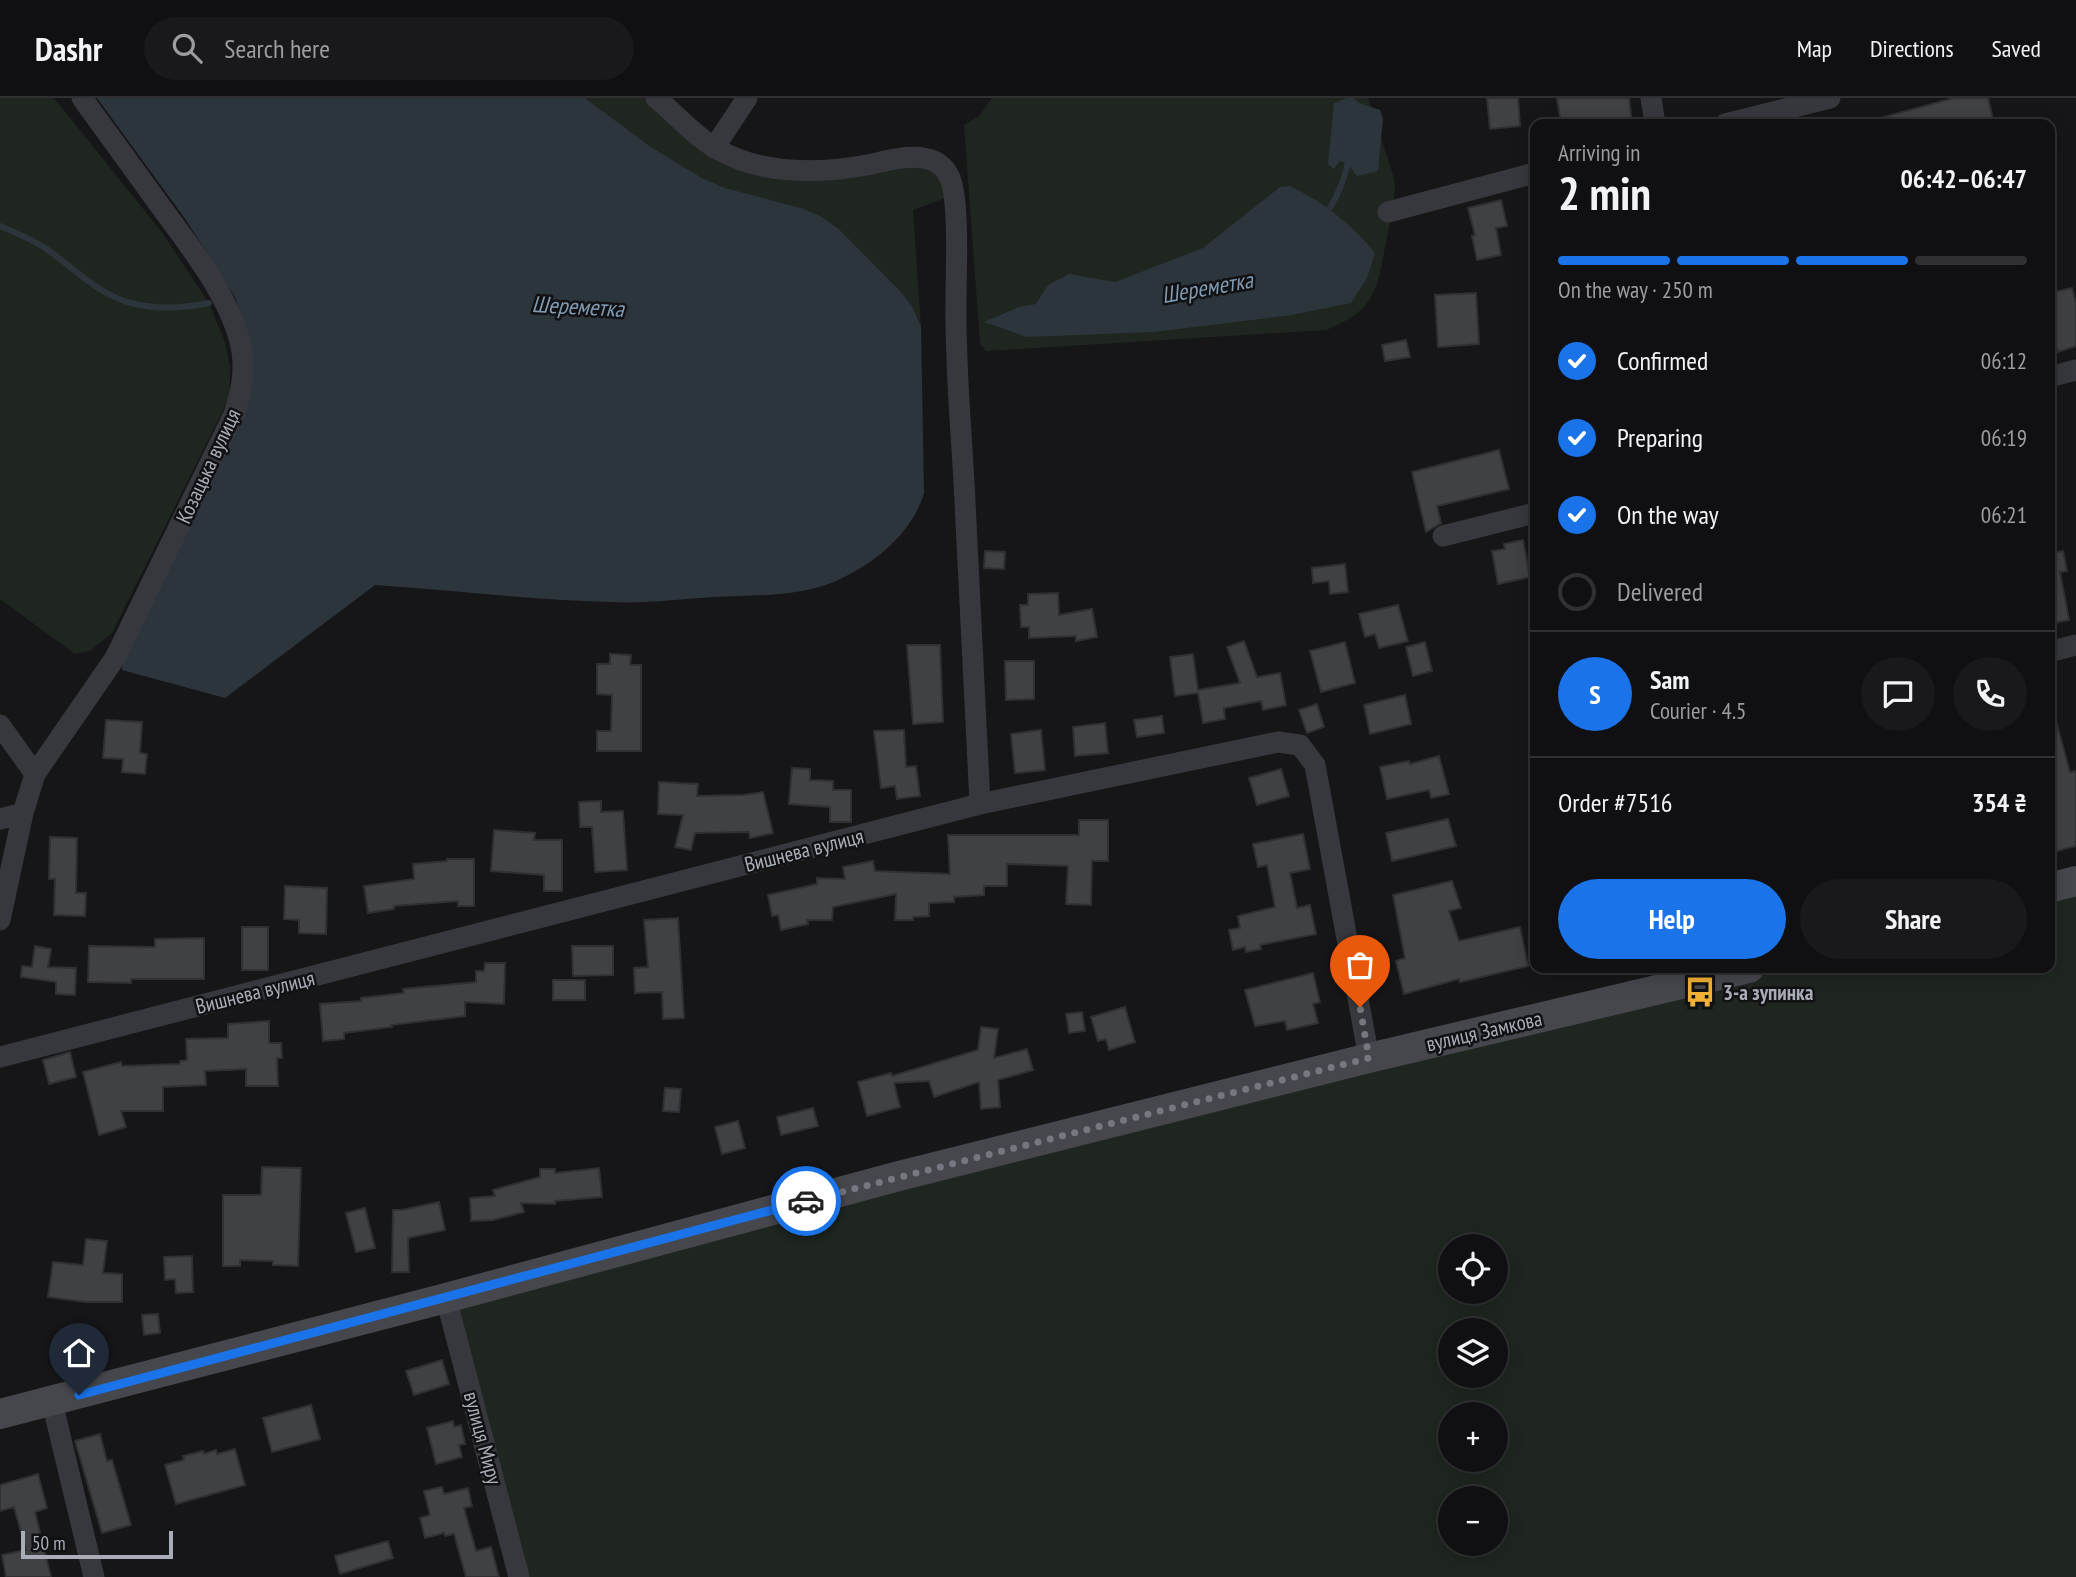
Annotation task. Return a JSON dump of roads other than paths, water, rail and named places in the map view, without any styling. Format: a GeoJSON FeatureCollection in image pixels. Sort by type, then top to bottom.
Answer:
{"type":"FeatureCollection","features":[{"type":"Feature","properties":{"kind":"street","name":"Козацька вулиця"},"geometry":{"type":"LineString","coordinates":[[0,920],[23,813],[35,774],[115,658],[234,414],[244,374],[242,350],[219,292],[191,248],[82,98]]}},
{"type":"Feature","properties":{"kind":"street"},"geometry":{"type":"LineString","coordinates":[[656,98],[714,148],[747,162],[801,171],[838,170],[899,159],[922,158],[934,161],[950,176],[954,191],[956,325],[980,804]]}},
{"type":"Feature","properties":{"kind":"street"},"geometry":{"type":"LineString","coordinates":[[714,148],[747,98]]}},
{"type":"Feature","properties":{"kind":"street"},"geometry":{"type":"LineString","coordinates":[[1651,98],[1654,119]]}},
{"type":"Feature","properties":{"kind":"street"},"geometry":{"type":"LineString","coordinates":[[1745,119],[1830,98]]}},
{"type":"Feature","properties":{"kind":"street"},"geometry":{"type":"LineString","coordinates":[[1388,212],[1530,174]]}},
{"type":"Feature","properties":{"kind":"street"},"geometry":{"type":"LineString","coordinates":[[2055,375],[2076,370]]}},
{"type":"Feature","properties":{"kind":"street"},"geometry":{"type":"LineString","coordinates":[[1443,536],[1530,514]]}},
{"type":"Feature","properties":{"kind":"street"},"geometry":{"type":"LineString","coordinates":[[2055,650],[2076,645]]}},
{"type":"Feature","properties":{"kind":"street"},"geometry":{"type":"LineString","coordinates":[[0,725],[35,774]]}},
{"type":"Feature","properties":{"kind":"street","name":"Вишнева вулиця"},"geometry":{"type":"LineString","coordinates":[[0,1058],[980,804],[1278,742],[1300,745],[1315,765],[1369,1058]]}},
{"type":"Feature","properties":{"kind":"street"},"geometry":{"type":"LineString","coordinates":[[0,819],[23,813]]}},
{"type":"Feature","properties":{"kind":"street"},"geometry":{"type":"LineString","coordinates":[[2055,886],[2076,881]]}},
{"type":"Feature","properties":{"kind":"street","name":"вулиця Замкова"},"geometry":{"type":"LineString","coordinates":[[0,1414],[899,1176],[1369,1058],[1728,973]]}},
{"type":"Feature","properties":{"kind":"street","name":"вулиця Миру"},"geometry":{"type":"LineString","coordinates":[[446,1298],[519,1577]]}},
{"type":"Feature","properties":{"kind":"street"},"geometry":{"type":"LineString","coordinates":[[52,1402],[94,1577]]}},
{"type":"Feature","properties":{"kind":"water"},"geometry":{"type":"Polygon","coordinates":[[[97,98],[585,98],[651,147],[702,178],[725,188],[804,209],[822,217],[839,229],[901,292],[912,306],[921,326],[924,493],[911,522],[890,546],[864,566],[836,581],[807,590],[622,602],[375,585],[225,698],[122,670],[124,655],[250,395],[247,329],[235,297],[186,220],[97,98]]]}},
{"type":"Feature","properties":{"kind":"water"},"geometry":{"type":"Polygon","coordinates":[[[1354,98],[1359,103],[1380,110],[1383,119],[1378,171],[1357,176],[1348,164],[1340,161],[1334,169],[1328,164],[1334,103],[1354,98]]]}},
{"type":"Feature","properties":{"kind":"water"},"geometry":{"type":"Polygon","coordinates":[[[1290,186],[1336,215],[1375,253],[1367,278],[1351,303],[1292,315],[1154,332],[1027,337],[984,322],[1019,307],[1036,304],[1048,285],[1069,274],[1115,282],[1203,248],[1280,187],[1290,186]]]}},
{"type":"Feature","properties":{"kind":"waterway","name":"Шереметка"},"geometry":{"type":"LineString","coordinates":[[1324,216],[1340,188],[1348,156]]}},
{"type":"Feature","properties":{"kind":"waterway","name":"Шереметка"},"geometry":{"type":"LineString","coordinates":[[0,226],[43,246],[100,289],[123,300],[163,308],[209,303]]}},
{"type":"Feature","properties":{"kind":"place","name":"3-а зупинка"},"geometry":{"type":"Point","coordinates":[1700,992]}}]}
